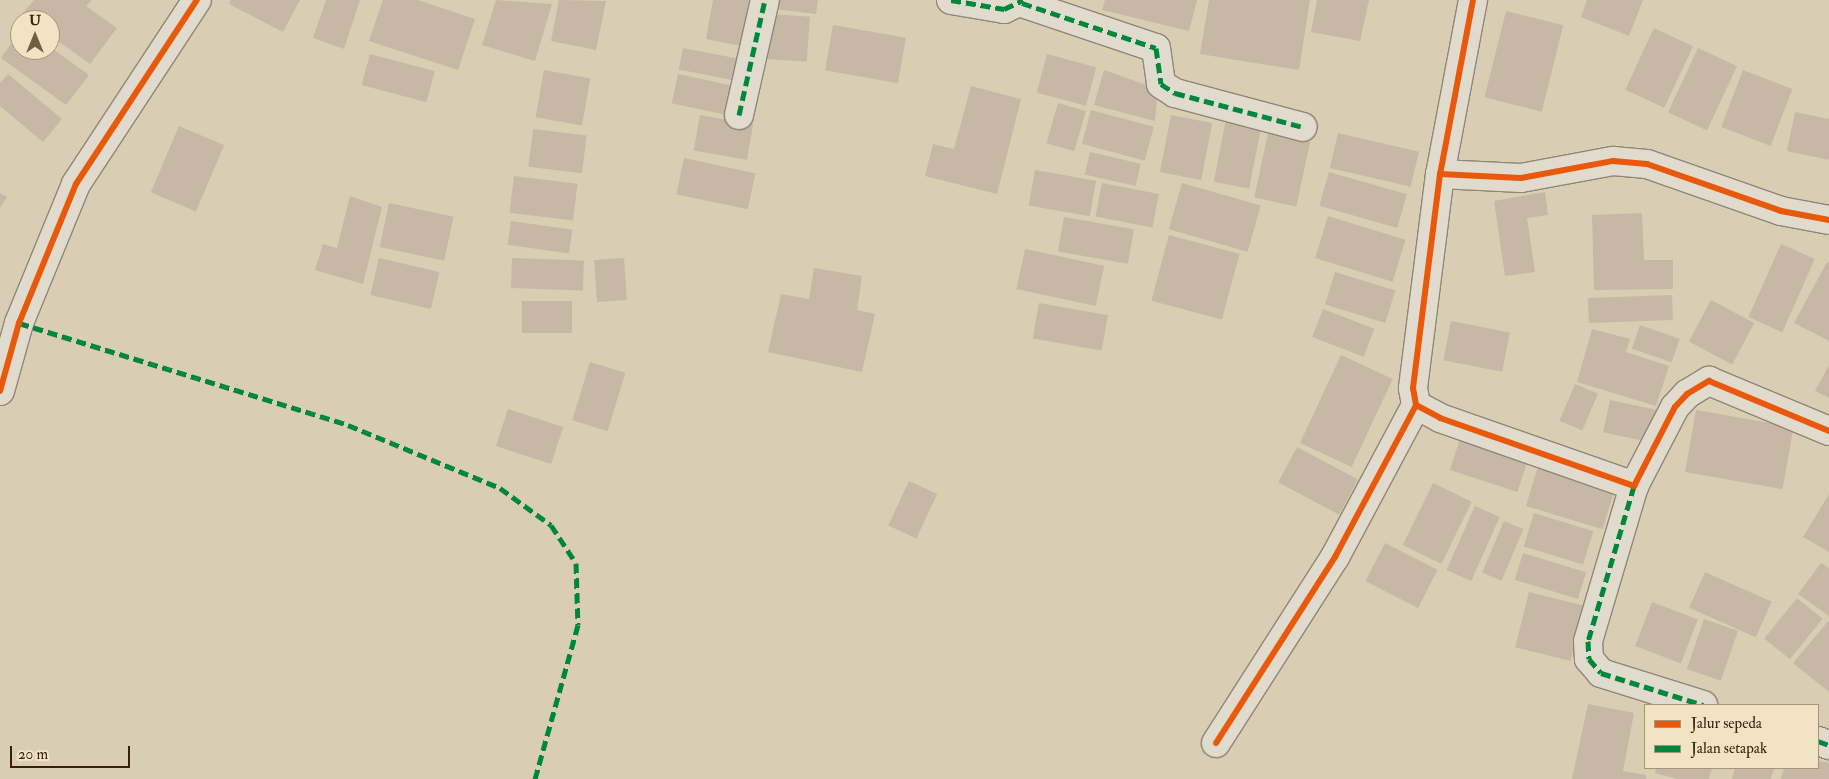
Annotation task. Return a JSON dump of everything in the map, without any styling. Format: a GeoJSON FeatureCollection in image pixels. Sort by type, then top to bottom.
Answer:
{"type":"FeatureCollection","features":[{"type":"Feature","properties":{"kind":"street"},"geometry":{"type":"LineString","coordinates":[[0,391],[19,323],[76,184],[197,0]]}},
{"type":"Feature","properties":{"kind":"street"},"geometry":{"type":"LineString","coordinates":[[739,115],[765,0]]}},
{"type":"Feature","properties":{"kind":"street"},"geometry":{"type":"LineString","coordinates":[[951,0],[1004,9],[1023,1],[1156,48],[1161,84],[1175,93],[1303,127]]}},
{"type":"Feature","properties":{"kind":"street"},"geometry":{"type":"LineString","coordinates":[[1216,743],[1335,556],[1416,406],[1413,388],[1440,174],[1473,0]]}},
{"type":"Feature","properties":{"kind":"street"},"geometry":{"type":"LineString","coordinates":[[1440,174],[1521,178],[1613,161],[1647,164],[1782,211],[1829,220]]}},
{"type":"Feature","properties":{"kind":"street"},"geometry":{"type":"LineString","coordinates":[[1700,704],[1601,673],[1589,659],[1588,641],[1634,486],[1675,408],[1687,394],[1709,381],[1829,431]]}},
{"type":"Feature","properties":{"kind":"street"},"geometry":{"type":"LineString","coordinates":[[1416,406],[1440,418],[1634,486]]}},
{"type":"Feature","properties":{"kind":"building"},"geometry":{"type":"Polygon","coordinates":[[[34,0],[92,0],[86,6],[117,28],[90,64],[60,42],[60,10],[25,10],[34,0]]]}},
{"type":"Feature","properties":{"kind":"building"},"geometry":{"type":"Polygon","coordinates":[[[231,0],[300,0],[283,32],[229,4],[231,0]]]}},
{"type":"Feature","properties":{"kind":"building"},"geometry":{"type":"Polygon","coordinates":[[[326,0],[360,0],[344,49],[313,38],[326,0]]]}},
{"type":"Feature","properties":{"kind":"building"},"geometry":{"type":"Polygon","coordinates":[[[383,0],[418,0],[475,19],[458,70],[369,41],[383,0]]]}},
{"type":"Feature","properties":{"kind":"building"},"geometry":{"type":"Polygon","coordinates":[[[496,0],[552,4],[535,61],[482,45],[496,0]]]}},
{"type":"Feature","properties":{"kind":"building"},"geometry":{"type":"Polygon","coordinates":[[[559,0],[606,1],[596,50],[551,41],[559,0]]]}},
{"type":"Feature","properties":{"kind":"building"},"geometry":{"type":"Polygon","coordinates":[[[713,0],[749,0],[741,46],[706,39],[713,0]]]}},
{"type":"Feature","properties":{"kind":"building"},"geometry":{"type":"Polygon","coordinates":[[[775,0],[818,0],[816,14],[774,9],[775,0]]]}},
{"type":"Feature","properties":{"kind":"building"},"geometry":{"type":"Polygon","coordinates":[[[1105,0],[1197,0],[1189,31],[1102,10],[1105,0]]]}},
{"type":"Feature","properties":{"kind":"building"},"geometry":{"type":"Polygon","coordinates":[[[1209,0],[1310,0],[1299,70],[1200,54],[1209,0]]]}},
{"type":"Feature","properties":{"kind":"building"},"geometry":{"type":"Polygon","coordinates":[[[1317,0],[1369,0],[1360,41],[1311,32],[1317,0]]]}},
{"type":"Feature","properties":{"kind":"building"},"geometry":{"type":"Polygon","coordinates":[[[1587,0],[1643,0],[1629,36],[1581,17],[1587,0]]]}},
{"type":"Feature","properties":{"kind":"building"},"geometry":{"type":"Polygon","coordinates":[[[1506,11],[1563,25],[1542,112],[1484,97],[1506,11]]]}},
{"type":"Feature","properties":{"kind":"building"},"geometry":{"type":"Polygon","coordinates":[[[770,14],[810,17],[807,62],[767,59],[770,14]]]}},
{"type":"Feature","properties":{"kind":"building"},"geometry":{"type":"Polygon","coordinates":[[[833,25],[906,38],[898,83],[825,70],[833,25]]]}},
{"type":"Feature","properties":{"kind":"building"},"geometry":{"type":"Polygon","coordinates":[[[1654,28],[1693,46],[1664,108],[1625,90],[1654,28]]]}},
{"type":"Feature","properties":{"kind":"building"},"geometry":{"type":"Polygon","coordinates":[[[10,45],[10,60],[60,60],[60,54],[89,75],[66,105],[1,58],[10,45]]]}},
{"type":"Feature","properties":{"kind":"building"},"geometry":{"type":"Polygon","coordinates":[[[683,48],[744,60],[740,81],[679,70],[683,48]]]}},
{"type":"Feature","properties":{"kind":"building"},"geometry":{"type":"Polygon","coordinates":[[[1698,48],[1737,66],[1707,131],[1668,112],[1698,48]]]}},
{"type":"Feature","properties":{"kind":"building"},"geometry":{"type":"Polygon","coordinates":[[[370,54],[435,71],[426,102],[362,85],[370,54]]]}},
{"type":"Feature","properties":{"kind":"building"},"geometry":{"type":"Polygon","coordinates":[[[1047,54],[1096,67],[1086,106],[1037,93],[1047,54]]]}},
{"type":"Feature","properties":{"kind":"building"},"geometry":{"type":"Polygon","coordinates":[[[544,70],[590,78],[582,125],[536,117],[544,70]]]}},
{"type":"Feature","properties":{"kind":"building"},"geometry":{"type":"Polygon","coordinates":[[[1104,70],[1158,89],[1155,121],[1094,105],[1104,70]]]}},
{"type":"Feature","properties":{"kind":"building"},"geometry":{"type":"Polygon","coordinates":[[[1743,70],[1792,89],[1771,146],[1721,127],[1743,70]]]}},
{"type":"Feature","properties":{"kind":"building"},"geometry":{"type":"Polygon","coordinates":[[[8,74],[62,119],[43,142],[0,106],[0,83],[8,74]]]}},
{"type":"Feature","properties":{"kind":"building"},"geometry":{"type":"Polygon","coordinates":[[[678,74],[738,87],[731,116],[672,103],[678,74]]]}},
{"type":"Feature","properties":{"kind":"building"},"geometry":{"type":"Polygon","coordinates":[[[971,86],[1021,99],[997,194],[925,176],[933,144],[954,149],[971,86]]]}},
{"type":"Feature","properties":{"kind":"building"},"geometry":{"type":"Polygon","coordinates":[[[1058,103],[1086,111],[1074,151],[1046,143],[1058,103]]]}},
{"type":"Feature","properties":{"kind":"building"},"geometry":{"type":"Polygon","coordinates":[[[1091,110],[1154,127],[1145,161],[1082,144],[1091,110]]]}},
{"type":"Feature","properties":{"kind":"building"},"geometry":{"type":"Polygon","coordinates":[[[1795,112],[1829,119],[1829,160],[1787,151],[1795,112]]]}},
{"type":"Feature","properties":{"kind":"building"},"geometry":{"type":"Polygon","coordinates":[[[1227,114],[1262,121],[1249,189],[1214,182],[1227,114]]]}},
{"type":"Feature","properties":{"kind":"building"},"geometry":{"type":"Polygon","coordinates":[[[700,115],[753,124],[747,160],[694,150],[700,115]]]}},
{"type":"Feature","properties":{"kind":"building"},"geometry":{"type":"Polygon","coordinates":[[[1171,115],[1212,123],[1201,180],[1160,172],[1171,115]]]}},
{"type":"Feature","properties":{"kind":"building"},"geometry":{"type":"Polygon","coordinates":[[[179,126],[224,145],[196,211],[151,192],[179,126]]]}},
{"type":"Feature","properties":{"kind":"building"},"geometry":{"type":"Polygon","coordinates":[[[533,129],[587,136],[582,173],[528,167],[533,129]]]}},
{"type":"Feature","properties":{"kind":"building"},"geometry":{"type":"Polygon","coordinates":[[[1268,133],[1310,142],[1296,206],[1254,198],[1268,133]]]}},
{"type":"Feature","properties":{"kind":"building"},"geometry":{"type":"Polygon","coordinates":[[[1338,133],[1419,152],[1411,187],[1330,168],[1338,133]]]}},
{"type":"Feature","properties":{"kind":"building"},"geometry":{"type":"Polygon","coordinates":[[[1090,152],[1141,164],[1135,186],[1085,174],[1090,152]]]}},
{"type":"Feature","properties":{"kind":"building"},"geometry":{"type":"Polygon","coordinates":[[[684,158],[755,173],[748,209],[676,194],[684,158]]]}},
{"type":"Feature","properties":{"kind":"building"},"geometry":{"type":"Polygon","coordinates":[[[1035,170],[1096,181],[1090,216],[1029,205],[1035,170]]]}},
{"type":"Feature","properties":{"kind":"building"},"geometry":{"type":"Polygon","coordinates":[[[1329,172],[1407,194],[1397,228],[1319,206],[1329,172]]]}},
{"type":"Feature","properties":{"kind":"building"},"geometry":{"type":"Polygon","coordinates":[[[514,176],[578,184],[573,221],[509,213],[514,176]]]}},
{"type":"Feature","properties":{"kind":"building"},"geometry":{"type":"Polygon","coordinates":[[[1102,183],[1159,194],[1152,227],[1096,216],[1102,183]]]}},
{"type":"Feature","properties":{"kind":"building"},"geometry":{"type":"Polygon","coordinates":[[[1182,183],[1261,206],[1248,252],[1169,229],[1182,183]]]}},
{"type":"Feature","properties":{"kind":"building"},"geometry":{"type":"Polygon","coordinates":[[[1545,192],[1548,215],[1527,218],[1535,272],[1505,276],[1494,201],[1545,192]]]}},
{"type":"Feature","properties":{"kind":"building"},"geometry":{"type":"Polygon","coordinates":[[[0,193],[7,197],[0,208],[0,193]]]}},
{"type":"Feature","properties":{"kind":"building"},"geometry":{"type":"Polygon","coordinates":[[[350,196],[382,207],[363,284],[315,270],[323,244],[337,248],[350,196]]]}},
{"type":"Feature","properties":{"kind":"building"},"geometry":{"type":"Polygon","coordinates":[[[389,203],[454,217],[444,261],[380,247],[389,203]]]}},
{"type":"Feature","properties":{"kind":"building"},"geometry":{"type":"Polygon","coordinates":[[[1642,213],[1644,260],[1673,260],[1673,289],[1594,290],[1592,215],[1642,213]]]}},
{"type":"Feature","properties":{"kind":"building"},"geometry":{"type":"Polygon","coordinates":[[[1328,216],[1405,240],[1393,282],[1315,258],[1328,216]]]}},
{"type":"Feature","properties":{"kind":"building"},"geometry":{"type":"Polygon","coordinates":[[[1064,217],[1134,229],[1128,264],[1058,251],[1064,217]]]}},
{"type":"Feature","properties":{"kind":"building"},"geometry":{"type":"Polygon","coordinates":[[[511,221],[572,230],[569,253],[508,245],[511,221]]]}},
{"type":"Feature","properties":{"kind":"building"},"geometry":{"type":"Polygon","coordinates":[[[1169,235],[1240,254],[1222,320],[1151,301],[1169,235]]]}},
{"type":"Feature","properties":{"kind":"building"},"geometry":{"type":"Polygon","coordinates":[[[1781,244],[1815,259],[1782,332],[1748,317],[1781,244]]]}},
{"type":"Feature","properties":{"kind":"building"},"geometry":{"type":"Polygon","coordinates":[[[1025,249],[1104,266],[1096,306],[1016,289],[1025,249]]]}},
{"type":"Feature","properties":{"kind":"building"},"geometry":{"type":"Polygon","coordinates":[[[379,258],[439,272],[431,309],[370,295],[379,258]]]}},
{"type":"Feature","properties":{"kind":"building"},"geometry":{"type":"Polygon","coordinates":[[[512,258],[584,261],[583,290],[511,288],[512,258]]]}},
{"type":"Feature","properties":{"kind":"building"},"geometry":{"type":"Polygon","coordinates":[[[624,258],[627,300],[597,302],[594,260],[624,258]]]}},
{"type":"Feature","properties":{"kind":"building"},"geometry":{"type":"Polygon","coordinates":[[[1827,262],[1829,263],[1829,341],[1794,323],[1827,262]]]}},
{"type":"Feature","properties":{"kind":"building"},"geometry":{"type":"Polygon","coordinates":[[[814,268],[862,276],[857,310],[875,314],[862,372],[768,352],[781,294],[809,299],[814,268]]]}},
{"type":"Feature","properties":{"kind":"building"},"geometry":{"type":"Polygon","coordinates":[[[1335,272],[1395,290],[1385,323],[1325,305],[1335,272]]]}},
{"type":"Feature","properties":{"kind":"building"},"geometry":{"type":"Polygon","coordinates":[[[1672,295],[1673,320],[1589,323],[1588,298],[1672,295]]]}},
{"type":"Feature","properties":{"kind":"building"},"geometry":{"type":"Polygon","coordinates":[[[1711,300],[1754,323],[1732,365],[1689,341],[1711,300]]]}},
{"type":"Feature","properties":{"kind":"building"},"geometry":{"type":"Polygon","coordinates":[[[522,301],[572,301],[572,333],[522,333],[522,301]]]}},
{"type":"Feature","properties":{"kind":"building"},"geometry":{"type":"Polygon","coordinates":[[[1039,303],[1108,315],[1102,351],[1033,338],[1039,303]]]}},
{"type":"Feature","properties":{"kind":"building"},"geometry":{"type":"Polygon","coordinates":[[[1323,309],[1374,329],[1364,357],[1312,337],[1323,309]]]}},
{"type":"Feature","properties":{"kind":"building"},"geometry":{"type":"Polygon","coordinates":[[[1451,321],[1510,332],[1502,372],[1443,360],[1451,321]]]}},
{"type":"Feature","properties":{"kind":"building"},"geometry":{"type":"Polygon","coordinates":[[[1640,325],[1680,339],[1672,362],[1632,349],[1640,325]]]}},
{"type":"Feature","properties":{"kind":"building"},"geometry":{"type":"Polygon","coordinates":[[[1592,329],[1630,339],[1626,352],[1669,366],[1656,406],[1577,382],[1592,329]]]}},
{"type":"Feature","properties":{"kind":"building"},"geometry":{"type":"Polygon","coordinates":[[[1341,355],[1393,379],[1352,467],[1300,443],[1341,355]]]}},
{"type":"Feature","properties":{"kind":"building"},"geometry":{"type":"Polygon","coordinates":[[[590,362],[625,373],[608,431],[572,420],[590,362]]]}},
{"type":"Feature","properties":{"kind":"building"},"geometry":{"type":"Polygon","coordinates":[[[1829,365],[1829,398],[1815,391],[1829,365]]]}},
{"type":"Feature","properties":{"kind":"building"},"geometry":{"type":"Polygon","coordinates":[[[1575,384],[1598,394],[1582,431],[1559,421],[1575,384]]]}},
{"type":"Feature","properties":{"kind":"building"},"geometry":{"type":"Polygon","coordinates":[[[1610,400],[1661,411],[1654,443],[1603,432],[1610,400]]]}},
{"type":"Feature","properties":{"kind":"building"},"geometry":{"type":"Polygon","coordinates":[[[508,409],[563,427],[551,464],[496,446],[508,409]]]}},
{"type":"Feature","properties":{"kind":"building"},"geometry":{"type":"Polygon","coordinates":[[[1696,410],[1793,427],[1783,489],[1685,472],[1696,410]]]}},
{"type":"Feature","properties":{"kind":"building"},"geometry":{"type":"Polygon","coordinates":[[[1462,433],[1530,455],[1517,492],[1450,470],[1462,433]]]}},
{"type":"Feature","properties":{"kind":"building"},"geometry":{"type":"Polygon","coordinates":[[[1297,447],[1358,479],[1339,515],[1278,482],[1297,447]]]}},
{"type":"Feature","properties":{"kind":"building"},"geometry":{"type":"Polygon","coordinates":[[[1540,460],[1617,483],[1602,529],[1526,506],[1540,460]]]}},
{"type":"Feature","properties":{"kind":"building"},"geometry":{"type":"Polygon","coordinates":[[[909,481],[937,494],[916,539],[888,525],[909,481]]]}},
{"type":"Feature","properties":{"kind":"building"},"geometry":{"type":"Polygon","coordinates":[[[1433,483],[1472,502],[1441,564],[1403,545],[1433,483]]]}},
{"type":"Feature","properties":{"kind":"building"},"geometry":{"type":"Polygon","coordinates":[[[1829,494],[1829,552],[1803,537],[1829,494]]]}},
{"type":"Feature","properties":{"kind":"building"},"geometry":{"type":"Polygon","coordinates":[[[1475,506],[1500,517],[1471,581],[1447,570],[1475,506]]]}},
{"type":"Feature","properties":{"kind":"building"},"geometry":{"type":"Polygon","coordinates":[[[1534,513],[1593,531],[1583,565],[1524,546],[1534,513]]]}},
{"type":"Feature","properties":{"kind":"building"},"geometry":{"type":"Polygon","coordinates":[[[1504,521],[1523,529],[1501,581],[1482,573],[1504,521]]]}},
{"type":"Feature","properties":{"kind":"building"},"geometry":{"type":"Polygon","coordinates":[[[1385,543],[1438,570],[1418,608],[1365,581],[1385,543]]]}},
{"type":"Feature","properties":{"kind":"building"},"geometry":{"type":"Polygon","coordinates":[[[1523,553],[1586,572],[1578,599],[1515,580],[1523,553]]]}},
{"type":"Feature","properties":{"kind":"building"},"geometry":{"type":"Polygon","coordinates":[[[1821,563],[1829,568],[1829,616],[1798,594],[1821,563]]]}},
{"type":"Feature","properties":{"kind":"building"},"geometry":{"type":"Polygon","coordinates":[[[1705,572],[1772,602],[1756,637],[1689,608],[1705,572]]]}},
{"type":"Feature","properties":{"kind":"building"},"geometry":{"type":"Polygon","coordinates":[[[1529,592],[1584,606],[1571,661],[1515,647],[1529,592]]]}},
{"type":"Feature","properties":{"kind":"building"},"geometry":{"type":"Polygon","coordinates":[[[1797,598],[1823,619],[1790,659],[1764,638],[1797,598]]]}},
{"type":"Feature","properties":{"kind":"building"},"geometry":{"type":"Polygon","coordinates":[[[1652,602],[1698,620],[1681,663],[1635,646],[1652,602]]]}},
{"type":"Feature","properties":{"kind":"building"},"geometry":{"type":"Polygon","coordinates":[[[1704,619],[1738,631],[1721,681],[1687,669],[1704,619]]]}},
{"type":"Feature","properties":{"kind":"building"},"geometry":{"type":"Polygon","coordinates":[[[1829,620],[1829,692],[1793,663],[1829,620]]]}},
{"type":"Feature","properties":{"kind":"building"},"geometry":{"type":"Polygon","coordinates":[[[1588,704],[1634,713],[1623,771],[1646,775],[1646,779],[1572,779],[1588,704]]]}},
{"type":"Feature","properties":{"kind":"building"},"geometry":{"type":"Polygon","coordinates":[[[1819,761],[1829,763],[1829,779],[1781,779],[1784,769],[1819,769],[1819,761]]]}},
{"type":"Feature","properties":{"kind":"building"},"geometry":{"type":"Polygon","coordinates":[[[1656,769],[1712,769],[1709,779],[1677,779],[1655,773],[1656,769]]]}},
{"type":"Feature","properties":{"kind":"building"},"geometry":{"type":"Polygon","coordinates":[[[1735,769],[1774,769],[1771,779],[1732,779],[1735,769]]]}},
{"type":"Feature","properties":{"kind":"marked path"},"geometry":{"type":"LineString","coordinates":[[739,115],[765,0]]}},
{"type":"Feature","properties":{"kind":"marked path"},"geometry":{"type":"LineString","coordinates":[[951,0],[1004,9],[1023,0]]}},
{"type":"Feature","properties":{"kind":"marked path"},"geometry":{"type":"LineString","coordinates":[[1022,3],[1156,48],[1161,84],[1175,93],[1303,127]]}},
{"type":"Feature","properties":{"kind":"marked path"},"geometry":{"type":"LineString","coordinates":[[21,318],[19,323],[348,425],[500,488],[551,525],[576,563],[578,625],[535,779]]}},
{"type":"Feature","properties":{"kind":"marked path"},"geometry":{"type":"LineString","coordinates":[[1634,486],[1588,641],[1589,659],[1601,673],[1700,704]]}},
{"type":"Feature","properties":{"kind":"marked path"},"geometry":{"type":"LineString","coordinates":[[1819,741],[1829,745]]}},
{"type":"Feature","properties":{"kind":"cycle path"},"geometry":{"type":"LineString","coordinates":[[0,391],[19,323],[76,184],[197,0]]}},
{"type":"Feature","properties":{"kind":"cycle path"},"geometry":{"type":"LineString","coordinates":[[1473,0],[1440,174],[1413,388],[1416,405],[1440,418],[1634,486],[1675,407],[1687,394],[1709,381],[1829,431]]}},
{"type":"Feature","properties":{"kind":"cycle path"},"geometry":{"type":"LineString","coordinates":[[1440,174],[1521,178],[1613,161],[1647,164],[1781,211],[1829,220]]}},
{"type":"Feature","properties":{"kind":"cycle path"},"geometry":{"type":"LineString","coordinates":[[1216,743],[1335,557],[1416,405]]}}]}
